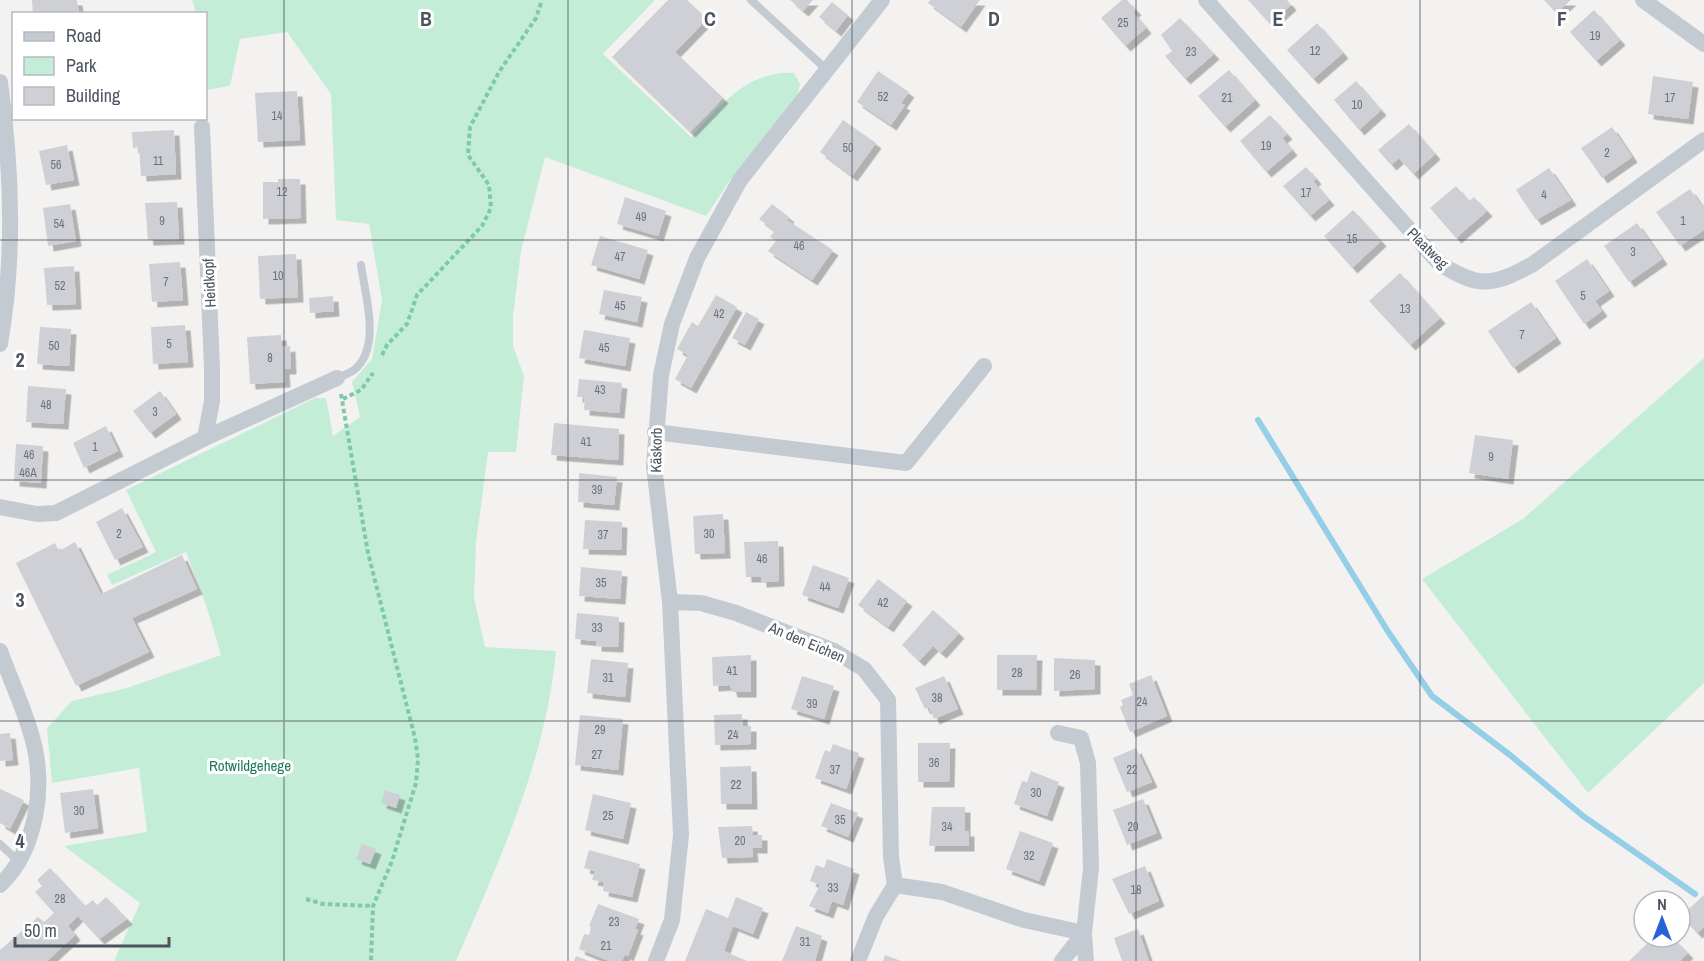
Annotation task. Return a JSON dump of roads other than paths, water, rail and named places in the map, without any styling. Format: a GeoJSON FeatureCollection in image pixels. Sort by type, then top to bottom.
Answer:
{"type":"FeatureCollection","features":[{"type":"Feature","properties":{"kind":"street","name":"Käskorb"},"geometry":{"type":"LineString","coordinates":[[656,961],[672,920],[681,835],[670,602],[654,466],[661,375],[672,324],[697,258],[740,180],[882,0]]}},
{"type":"Feature","properties":{"kind":"street","name":"Plaatweg"},"geometry":{"type":"LineString","coordinates":[[1206,0],[1439,263],[1460,277],[1481,282],[1503,280],[1533,264],[1704,140]]}},
{"type":"Feature","properties":{"kind":"street"},"geometry":{"type":"LineString","coordinates":[[1643,0],[1704,44]]}},
{"type":"Feature","properties":{"kind":"street"},"geometry":{"type":"LineString","coordinates":[[0,82],[6,125],[10,240],[9,286],[0,344]]}},
{"type":"Feature","properties":{"kind":"street","name":"Heidkopf"},"geometry":{"type":"LineString","coordinates":[[202,127],[212,369],[212,401],[205,438]]}},
{"type":"Feature","properties":{"kind":"street"},"geometry":{"type":"LineString","coordinates":[[655,432],[906,463],[984,366]]}},
{"type":"Feature","properties":{"kind":"street"},"geometry":{"type":"LineString","coordinates":[[0,507],[37,514],[56,513],[205,438],[337,378]]}},
{"type":"Feature","properties":{"kind":"street","name":"An den Eichen"},"geometry":{"type":"LineString","coordinates":[[670,602],[700,603],[736,613],[834,651],[864,669],[888,700],[891,857],[895,885]]}},
{"type":"Feature","properties":{"kind":"street"},"geometry":{"type":"LineString","coordinates":[[0,651],[32,735],[39,766],[40,789],[32,830],[20,862],[0,885]]}},
{"type":"Feature","properties":{"kind":"street"},"geometry":{"type":"LineString","coordinates":[[1058,733],[1081,738],[1088,763],[1091,868],[1084,933],[1086,961]]}},
{"type":"Feature","properties":{"kind":"street"},"geometry":{"type":"LineString","coordinates":[[858,961],[876,916],[895,885],[942,892],[1024,920],[1084,933]]}},
{"type":"Feature","properties":{"kind":"street"},"geometry":{"type":"LineString","coordinates":[[1062,961],[1084,933]]}},
{"type":"Feature","properties":{"kind":"lane"},"geometry":{"type":"LineString","coordinates":[[751,0],[827,70]]}},
{"type":"Feature","properties":{"kind":"lane"},"geometry":{"type":"LineString","coordinates":[[337,378],[354,370],[365,356],[370,333],[361,265]]}},
{"type":"Feature","properties":{"kind":"lane"},"geometry":{"type":"LineString","coordinates":[[0,844],[20,862]]}},
{"type":"Feature","properties":{"kind":"waterway"},"geometry":{"type":"LineString","coordinates":[[1258,420],[1387,630],[1432,696],[1510,755],[1583,816],[1695,894]]}},
{"type":"Feature","properties":{"kind":"park label","name":"Rotwildgehege"},"geometry":{"type":"Point","coordinates":[250,765]}}]}
